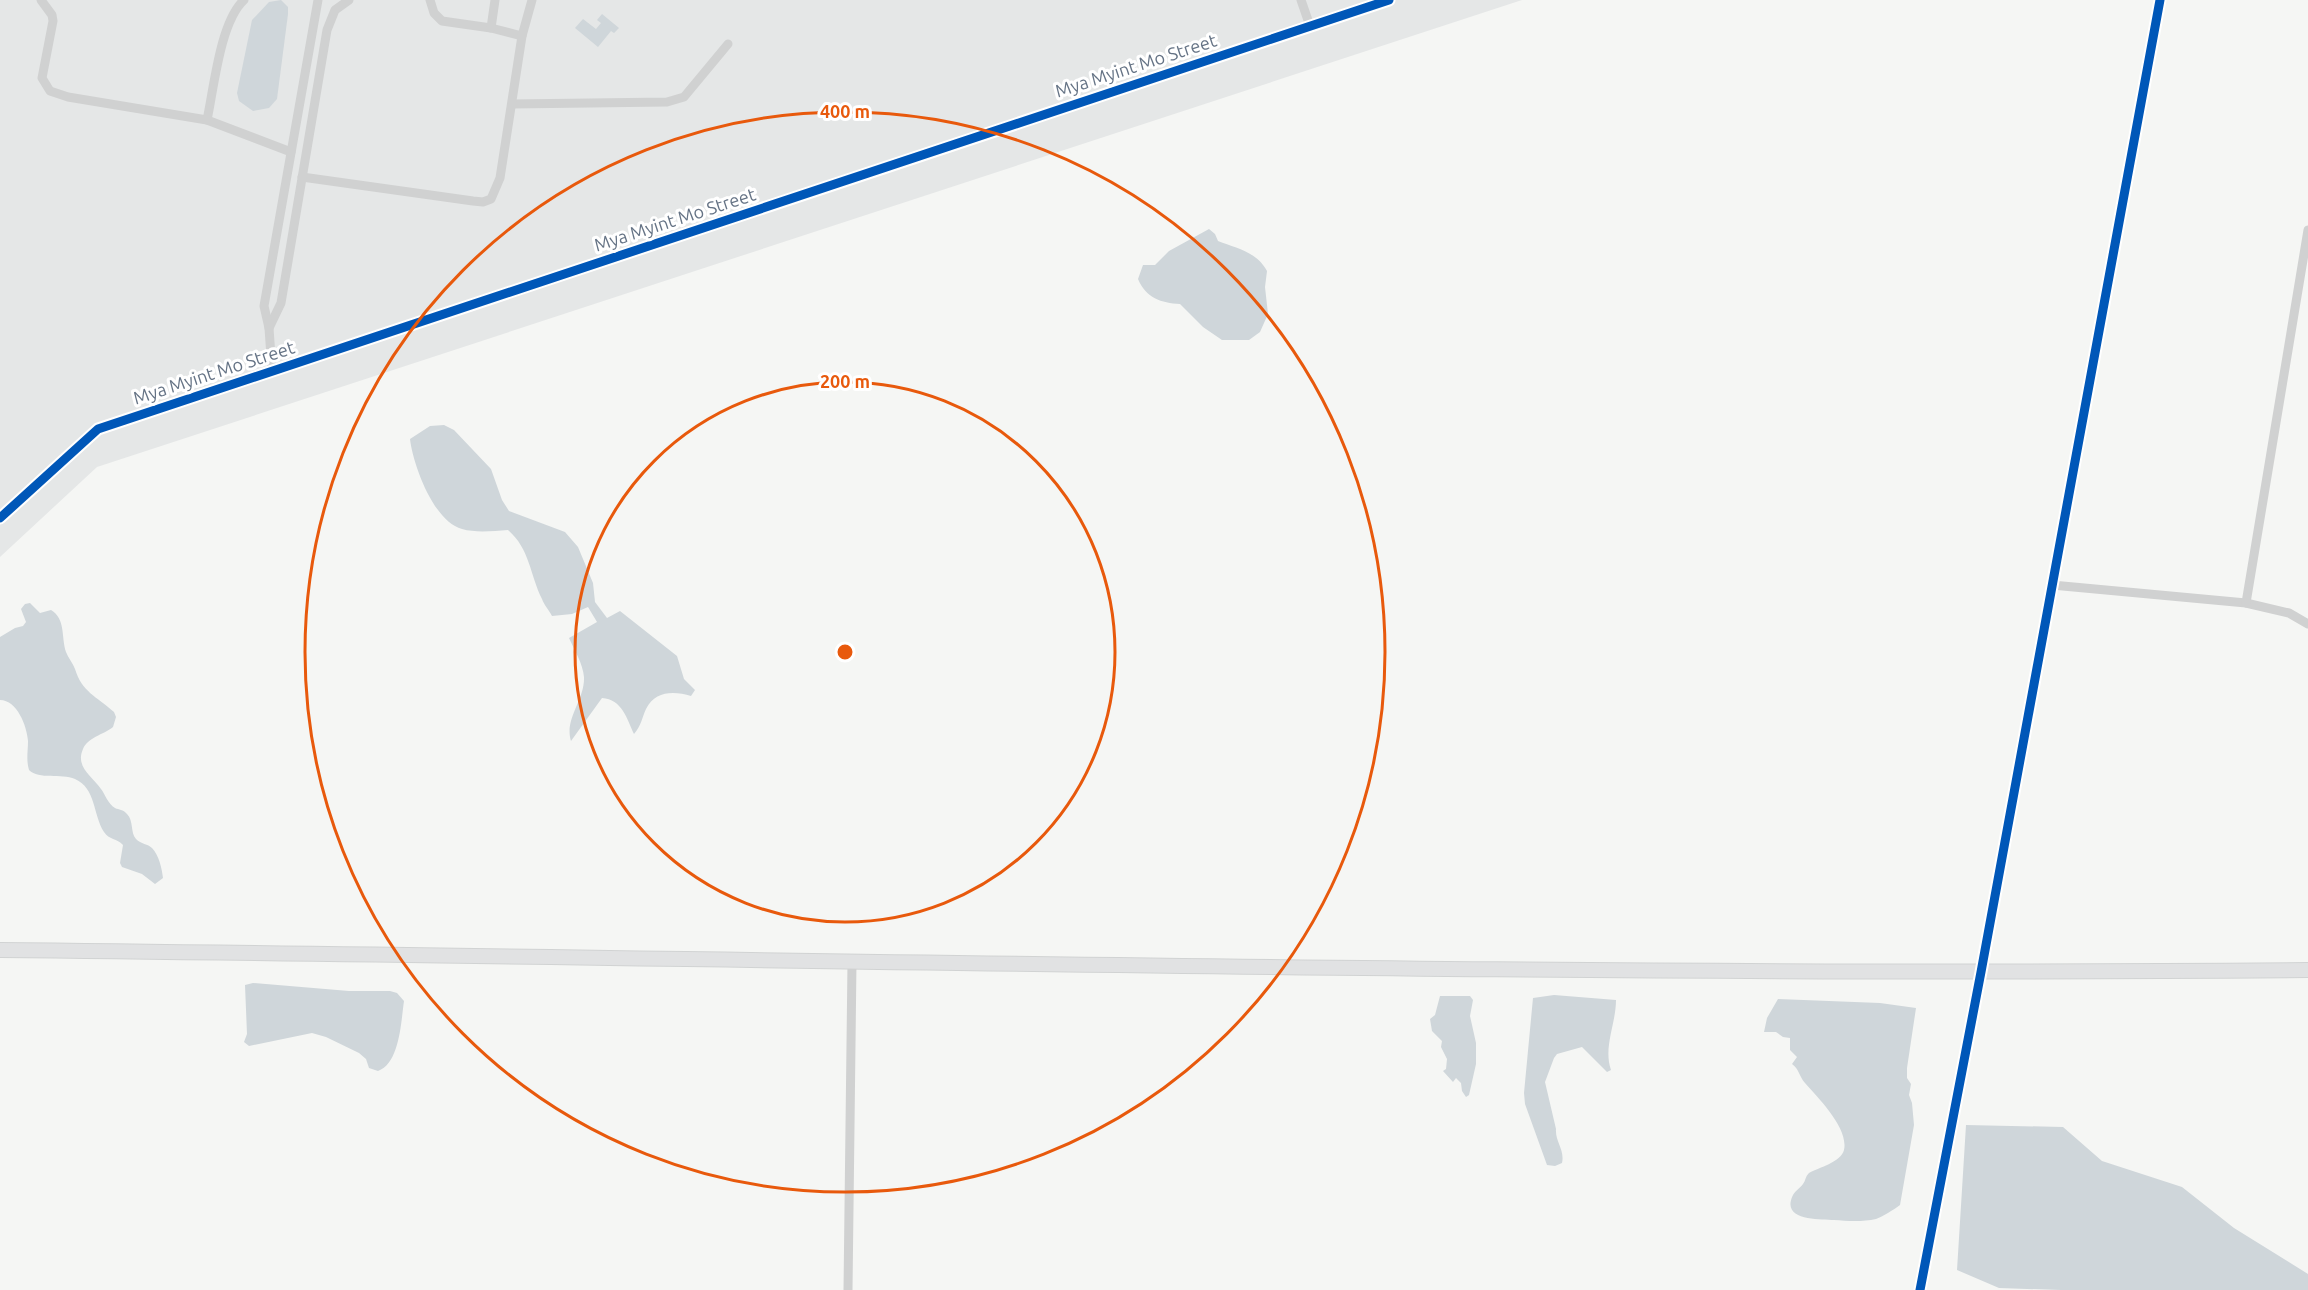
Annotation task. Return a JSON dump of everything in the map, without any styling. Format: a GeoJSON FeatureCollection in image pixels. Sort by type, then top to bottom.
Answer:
{"type":"FeatureCollection","features":[{"type":"Feature","properties":{"kind":"main road"},"geometry":{"type":"LineString","coordinates":[[0,950],[1256,968],[1981,972],[2308,970]]}},
{"type":"Feature","properties":{"kind":"street"},"geometry":{"type":"LineString","coordinates":[[41,0],[52,15],[53,21],[42,78],[50,92],[207,120],[291,152]]}},
{"type":"Feature","properties":{"kind":"street"},"geometry":{"type":"LineString","coordinates":[[207,120],[228,22],[238,5],[244,0]]}},
{"type":"Feature","properties":{"kind":"street"},"geometry":{"type":"LineString","coordinates":[[272,371],[269,328],[264,306],[318,0]]}},
{"type":"Feature","properties":{"kind":"street"},"geometry":{"type":"LineString","coordinates":[[269,328],[281,303],[327,30],[334,10],[349,0]]}},
{"type":"Feature","properties":{"kind":"street"},"geometry":{"type":"LineString","coordinates":[[430,0],[434,13],[442,21],[491,28],[522,36]]}},
{"type":"Feature","properties":{"kind":"street"},"geometry":{"type":"LineString","coordinates":[[491,28],[495,0]]}},
{"type":"Feature","properties":{"kind":"street"},"geometry":{"type":"LineString","coordinates":[[302,177],[473,201],[483,202],[491,199],[500,178],[522,36],[532,0]]}},
{"type":"Feature","properties":{"kind":"street"},"geometry":{"type":"LineString","coordinates":[[1301,0],[1310,26]]}},
{"type":"Feature","properties":{"kind":"street","name":"Mya Myint Mo Street"},"geometry":{"type":"LineString","coordinates":[[0,518],[98,429],[1389,0]]}},
{"type":"Feature","properties":{"kind":"street"},"geometry":{"type":"LineString","coordinates":[[1920,1290],[1981,972],[2160,0]]}},
{"type":"Feature","properties":{"kind":"street"},"geometry":{"type":"LineString","coordinates":[[512,104],[676,100],[684,97],[728,44]]}},
{"type":"Feature","properties":{"kind":"street"},"geometry":{"type":"LineString","coordinates":[[2246,603],[2308,230]]}},
{"type":"Feature","properties":{"kind":"street"},"geometry":{"type":"LineString","coordinates":[[2052,585],[2246,603],[2289,613],[2308,624]]}},
{"type":"Feature","properties":{"kind":"street"},"geometry":{"type":"LineString","coordinates":[[848,1290],[852,962]]}},
{"type":"Feature","properties":{"kind":"shaded area"},"geometry":{"type":"Polygon","coordinates":[[[0,0],[1522,0],[97,467],[0,557],[0,0]]]}},
{"type":"Feature","properties":{"kind":"shaded area"},"geometry":{"type":"Polygon","coordinates":[[[281,0],[288,7],[288,14],[277,99],[269,108],[253,111],[239,101],[237,93],[252,20],[269,2],[281,0]]]}},
{"type":"Feature","properties":{"kind":"shaded area"},"geometry":{"type":"Polygon","coordinates":[[[602,14],[619,28],[614,33],[611,31],[598,47],[575,28],[583,19],[596,29],[601,23],[597,20],[602,14]]]}},
{"type":"Feature","properties":{"kind":"shaded area"},"geometry":{"type":"Polygon","coordinates":[[[1209,229],[1218,241],[1258,259],[1267,271],[1265,287],[1268,314],[1260,332],[1249,340],[1222,340],[1203,327],[1180,304],[1160,301],[1150,295],[1138,279],[1143,265],[1155,265],[1169,251],[1209,229]]]}},
{"type":"Feature","properties":{"kind":"shaded area"},"geometry":{"type":"Polygon","coordinates":[[[444,425],[454,430],[491,469],[502,500],[509,511],[565,532],[578,547],[593,583],[595,602],[607,618],[620,611],[677,656],[684,679],[695,690],[691,696],[672,693],[655,698],[646,709],[634,734],[619,706],[609,699],[602,698],[571,741],[570,725],[581,694],[584,677],[569,638],[597,622],[588,607],[572,614],[552,616],[538,590],[521,545],[508,530],[462,529],[442,515],[420,476],[410,439],[430,426],[444,425]]]}},
{"type":"Feature","properties":{"kind":"shaded area"},"geometry":{"type":"Polygon","coordinates":[[[30,603],[40,613],[51,610],[56,614],[61,623],[66,652],[78,677],[90,693],[114,712],[116,717],[113,727],[85,745],[81,761],[110,804],[124,811],[129,817],[136,839],[157,854],[163,878],[155,884],[142,874],[122,867],[120,863],[123,845],[104,832],[91,795],[82,783],[69,777],[38,775],[29,770],[26,728],[16,709],[6,701],[0,700],[0,637],[23,626],[26,622],[21,609],[25,604],[30,603]]]}},
{"type":"Feature","properties":{"kind":"shaded area"},"geometry":{"type":"Polygon","coordinates":[[[253,983],[397,993],[404,1001],[398,1040],[391,1060],[378,1071],[369,1068],[366,1059],[359,1053],[326,1037],[312,1033],[249,1046],[244,1042],[247,1034],[245,985],[253,983]]]}},
{"type":"Feature","properties":{"kind":"shaded area"},"geometry":{"type":"Polygon","coordinates":[[[1554,995],[1616,1000],[1608,1053],[1611,1070],[1607,1072],[1582,1047],[1557,1054],[1545,1082],[1563,1158],[1562,1163],[1555,1166],[1547,1165],[1525,1104],[1524,1093],[1533,998],[1554,995]]]}},
{"type":"Feature","properties":{"kind":"shaded area"},"geometry":{"type":"Polygon","coordinates":[[[1440,996],[1470,996],[1473,1000],[1470,1016],[1476,1043],[1476,1064],[1469,1095],[1466,1097],[1461,1083],[1456,1078],[1453,1082],[1443,1071],[1446,1069],[1447,1059],[1441,1047],[1442,1041],[1432,1031],[1430,1019],[1435,1015],[1440,996]]]}},
{"type":"Feature","properties":{"kind":"shaded area"},"geometry":{"type":"Polygon","coordinates":[[[1778,999],[1880,1003],[1916,1008],[1907,1068],[1907,1078],[1911,1084],[1909,1095],[1914,1125],[1900,1205],[1879,1218],[1860,1221],[1820,1219],[1803,1217],[1792,1210],[1790,1203],[1793,1195],[1808,1174],[1839,1158],[1844,1150],[1844,1141],[1842,1132],[1831,1114],[1792,1064],[1797,1057],[1790,1050],[1790,1038],[1783,1037],[1776,1032],[1764,1032],[1767,1018],[1778,999]]]}},
{"type":"Feature","properties":{"kind":"shaded area"},"geometry":{"type":"Polygon","coordinates":[[[1966,1125],[2063,1127],[2102,1161],[2182,1187],[2234,1228],[2308,1274],[2308,1290],[1999,1288],[1957,1270],[1966,1125]]]}},
{"type":"Feature","properties":{"kind":"cycle path"},"geometry":{"type":"LineString","coordinates":[[0,518],[98,429],[1389,0]]}},
{"type":"Feature","properties":{"kind":"cycle path"},"geometry":{"type":"LineString","coordinates":[[1920,1290],[1981,972],[2160,0]]}}]}
